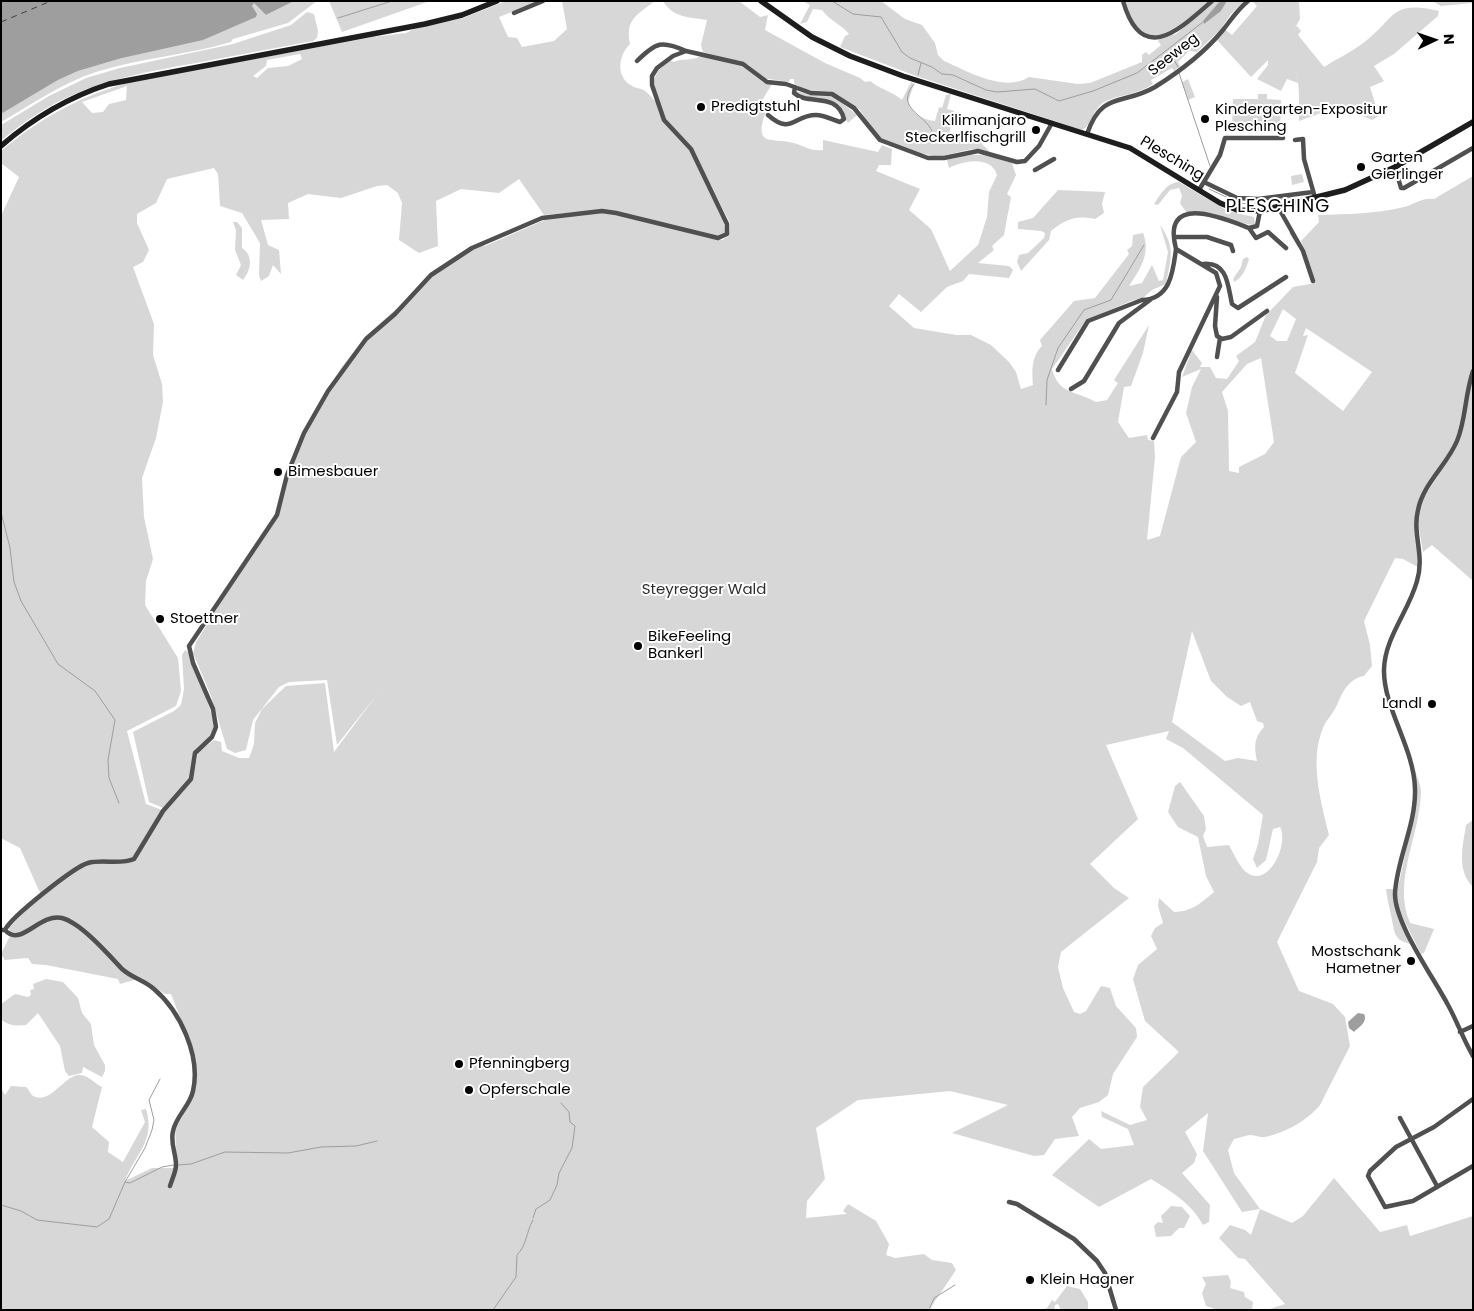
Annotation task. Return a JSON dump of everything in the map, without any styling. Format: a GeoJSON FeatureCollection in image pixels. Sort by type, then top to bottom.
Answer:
{"type":"FeatureCollection","features":[{"type":"Feature","properties":{"kind":"main road"},"geometry":{"type":"LineString","coordinates":[[1,146],[46,112],[76,97],[110,84],[425,24],[462,15],[497,1]]}},
{"type":"Feature","properties":{"kind":"main road","name":"Plesching"},"geometry":{"type":"LineString","coordinates":[[761,1],[812,37],[850,56],[1136,151],[1198,190],[1236,210],[1260,211],[1353,186],[1395,167],[1473,122]]}},
{"type":"Feature","properties":{"kind":"street"},"geometry":{"type":"LineString","coordinates":[[514,13],[543,1]]}},
{"type":"Feature","properties":{"kind":"street","name":"Seeweg"},"geometry":{"type":"LineString","coordinates":[[1122,1],[1127,16],[1136,30],[1147,36],[1157,37],[1167,36],[1177,31],[1212,1]]}},
{"type":"Feature","properties":{"kind":"street","name":"Seeweg"},"geometry":{"type":"LineString","coordinates":[[1087,134],[1095,114],[1103,106],[1149,90],[1180,70],[1222,32],[1232,17],[1248,1]]}},
{"type":"Feature","properties":{"kind":"street"},"geometry":{"type":"LineString","coordinates":[[638,61],[655,45],[666,43],[686,51],[738,63],[747,67],[763,80],[795,87],[810,93],[832,94],[854,108],[880,140],[915,154],[944,158],[978,151],[1017,162],[1025,161],[1039,146],[1052,123]]}},
{"type":"Feature","properties":{"kind":"street"},"geometry":{"type":"LineString","coordinates":[[170,1186],[176,1165],[172,1142],[173,1130],[191,1096],[194,1076],[191,1051],[179,1020],[167,1001],[152,987],[126,972],[74,923],[51,918],[38,923],[20,936],[12,936],[3,930],[35,900],[74,870],[91,863],[134,859],[166,806],[191,779],[195,753],[212,737],[216,722],[193,663],[190,646],[277,515],[297,447],[328,391],[366,339],[396,314],[425,280],[472,248],[506,235],[535,220],[555,216],[602,211],[616,212],[718,238],[727,234],[727,224],[696,158],[686,143],[668,126],[652,85],[652,76],[657,68],[673,56],[686,51]]}},
{"type":"Feature","properties":{"kind":"street"},"geometry":{"type":"LineString","coordinates":[[768,115],[779,125],[792,123],[810,116],[820,116],[840,122],[844,119],[841,113],[829,102],[800,97],[794,93],[795,87]]}},
{"type":"Feature","properties":{"kind":"street"},"geometry":{"type":"LineString","coordinates":[[1198,190],[1220,155],[1225,138],[1283,138]]}},
{"type":"Feature","properties":{"kind":"street"},"geometry":{"type":"LineString","coordinates":[[1204,182],[1237,198],[1314,195],[1304,159],[1302,139],[1295,140]]}},
{"type":"Feature","properties":{"kind":"street"},"geometry":{"type":"LineString","coordinates":[[1395,167],[1402,188],[1404,188],[1473,148]]}},
{"type":"Feature","properties":{"kind":"street"},"geometry":{"type":"LineString","coordinates":[[1035,170],[1054,159]]}},
{"type":"Feature","properties":{"kind":"street"},"geometry":{"type":"LineString","coordinates":[[1278,207],[1303,251],[1313,280]]}},
{"type":"Feature","properties":{"kind":"street"},"geometry":{"type":"LineString","coordinates":[[1071,389],[1084,381],[1119,323],[1166,289],[1169,284],[1176,248],[1174,237],[1178,222],[1184,215],[1194,212],[1218,217],[1249,228],[1257,226],[1260,211]]}},
{"type":"Feature","properties":{"kind":"street"},"geometry":{"type":"LineString","coordinates":[[1249,228],[1256,238],[1268,232],[1286,248]]}},
{"type":"Feature","properties":{"kind":"street"},"geometry":{"type":"LineString","coordinates":[[1174,237],[1214,238],[1231,245],[1233,251]]}},
{"type":"Feature","properties":{"kind":"street"},"geometry":{"type":"LineString","coordinates":[[1176,248],[1203,264],[1218,277],[1220,286],[1215,326],[1217,336],[1220,338],[1217,357]]}},
{"type":"Feature","properties":{"kind":"street"},"geometry":{"type":"LineString","coordinates":[[1203,264],[1210,263],[1228,278],[1232,304],[1238,308],[1286,277]]}},
{"type":"Feature","properties":{"kind":"street"},"geometry":{"type":"LineString","coordinates":[[1154,438],[1178,392],[1179,372],[1218,294]]}},
{"type":"Feature","properties":{"kind":"street"},"geometry":{"type":"LineString","coordinates":[[1058,370],[1088,321],[1142,300],[1151,300]]}},
{"type":"Feature","properties":{"kind":"street"},"geometry":{"type":"LineString","coordinates":[[1220,338],[1231,337],[1267,311]]}},
{"type":"Feature","properties":{"kind":"street"},"geometry":{"type":"LineString","coordinates":[[1473,371],[1458,440],[1423,496],[1417,511],[1416,523],[1421,552],[1417,581],[1390,643],[1384,667],[1388,695],[1411,760],[1415,788],[1413,816],[1395,896],[1398,911],[1421,961],[1450,1007],[1460,1032],[1473,1056]]}},
{"type":"Feature","properties":{"kind":"street"},"geometry":{"type":"LineString","coordinates":[[1460,1032],[1473,1026]]}},
{"type":"Feature","properties":{"kind":"street"},"geometry":{"type":"LineString","coordinates":[[1473,1099],[1434,1127],[1396,1147],[1370,1171],[1368,1176],[1385,1207],[1411,1201],[1473,1166]]}},
{"type":"Feature","properties":{"kind":"street"},"geometry":{"type":"LineString","coordinates":[[1400,1118],[1437,1186]]}},
{"type":"Feature","properties":{"kind":"street"},"geometry":{"type":"LineString","coordinates":[[1009,1202],[1017,1204],[1081,1245],[1105,1273],[1116,1310]]}},
{"type":"Feature","properties":{"kind":"green space"},"geometry":{"type":"Polygon","coordinates":[[[294,1],[317,1],[288,23],[233,39],[231,42],[129,63],[96,72],[47,94],[1,122],[1,114],[58,80],[78,71],[122,58],[254,3],[266,15],[294,1]]]}},
{"type":"Feature","properties":{"kind":"green space"},"geometry":{"type":"Polygon","coordinates":[[[329,1],[430,1],[342,32],[329,1]]]}},
{"type":"Feature","properties":{"kind":"green space","name":"Steyregger Wald"},"geometry":{"type":"Polygon","coordinates":[[[506,1],[539,1],[499,17],[508,37],[517,38],[522,47],[554,41],[567,29],[562,1],[655,1],[634,18],[629,29],[630,44],[623,55],[620,67],[624,79],[628,83],[644,90],[659,105],[655,91],[656,75],[669,60],[674,62],[701,56],[742,66],[763,82],[772,84],[760,104],[766,111],[762,123],[762,131],[768,139],[797,144],[816,150],[823,150],[823,140],[878,152],[882,145],[892,149],[891,165],[879,165],[876,171],[920,189],[909,210],[931,229],[950,271],[978,245],[987,217],[989,192],[997,175],[989,164],[983,162],[962,163],[949,168],[947,160],[979,155],[994,157],[1012,163],[1016,175],[1007,194],[1011,197],[1004,235],[992,246],[994,250],[978,263],[1009,266],[1013,270],[1009,278],[969,274],[963,281],[947,287],[921,312],[899,294],[889,306],[914,328],[956,335],[971,335],[991,345],[1009,362],[1016,372],[1021,389],[1033,385],[1033,364],[1038,350],[1042,346],[1040,340],[1074,301],[1095,298],[1129,254],[1127,250],[1132,246],[1133,235],[1143,233],[1146,248],[1143,261],[1129,286],[1142,283],[1152,265],[1159,281],[1163,280],[1168,252],[1160,225],[1168,240],[1171,253],[1166,284],[1152,290],[1143,298],[1131,301],[1086,320],[1052,369],[1063,388],[1096,402],[1107,400],[1118,383],[1114,380],[1149,325],[1143,353],[1131,386],[1124,387],[1118,422],[1129,438],[1147,435],[1148,440],[1154,441],[1155,457],[1147,540],[1160,536],[1181,457],[1196,442],[1186,413],[1192,387],[1201,369],[1182,377],[1192,350],[1202,363],[1200,367],[1210,367],[1216,378],[1227,379],[1239,361],[1236,356],[1255,342],[1266,315],[1293,287],[1315,283],[1301,241],[1319,222],[1318,215],[1373,212],[1404,207],[1422,200],[1434,199],[1473,176],[1473,366],[1455,443],[1418,503],[1416,510],[1418,567],[1403,559],[1395,558],[1364,621],[1370,645],[1372,666],[1364,676],[1350,683],[1323,728],[1317,754],[1317,768],[1320,795],[1329,835],[1319,848],[1317,862],[1277,942],[1299,991],[1333,1004],[1345,1017],[1350,1046],[1320,1105],[1309,1116],[1296,1125],[1273,1135],[1263,1137],[1249,1135],[1234,1139],[1228,1150],[1234,1173],[1260,1209],[1242,1212],[1203,1151],[1208,1113],[1185,1132],[1197,1154],[1194,1163],[1182,1173],[1210,1205],[1209,1222],[1203,1225],[1187,1204],[1174,1193],[1151,1179],[1099,1207],[1052,1175],[1089,1139],[1101,1149],[1134,1145],[1128,1129],[1102,1117],[1101,1111],[1130,1125],[1147,1120],[1140,1107],[1143,1087],[1179,1052],[1145,1021],[1133,979],[1138,965],[1157,949],[1151,936],[1155,928],[1163,923],[1158,906],[1159,898],[1174,912],[1180,912],[1195,906],[1214,892],[1206,876],[1198,837],[1178,827],[1168,812],[1175,786],[1180,782],[1204,816],[1206,829],[1203,836],[1207,847],[1229,845],[1240,865],[1249,874],[1257,876],[1264,874],[1276,861],[1280,852],[1282,834],[1280,827],[1273,829],[1266,860],[1257,868],[1253,859],[1258,844],[1263,815],[1183,748],[1166,739],[1169,731],[1106,745],[1138,819],[1090,864],[1114,888],[1129,898],[1061,952],[1058,967],[1063,988],[1074,1012],[1080,1014],[1086,1011],[1101,986],[1110,988],[1116,1006],[1136,1028],[1137,1037],[1113,1074],[1108,1095],[1099,1102],[1080,1108],[1072,1117],[1079,1136],[1055,1139],[1044,1155],[1034,1156],[952,1133],[1008,1105],[950,1091],[858,1100],[816,1128],[825,1179],[807,1201],[806,1218],[847,1214],[843,1211],[848,1204],[876,1221],[889,1244],[886,1255],[895,1258],[924,1254],[932,1260],[952,1263],[956,1270],[929,1310],[1,1310],[1,1088],[5,1095],[11,1086],[26,1087],[33,1096],[39,1098],[51,1094],[72,1077],[81,1075],[87,1077],[102,1087],[92,1127],[109,1142],[108,1152],[123,1162],[145,1122],[141,1110],[146,1109],[148,1130],[146,1139],[125,1181],[152,1168],[177,1168],[175,1129],[192,1101],[195,1071],[182,1022],[171,994],[165,994],[141,978],[120,984],[118,979],[32,964],[28,958],[5,960],[1,954],[10,936],[9,928],[41,895],[20,848],[1,838],[1,216],[19,177],[1,163],[1,151],[31,128],[62,109],[95,94],[130,82],[373,37],[406,33],[414,29],[463,18],[506,1]],[[300,54],[267,60],[266,66],[253,76],[257,78],[268,68],[288,66],[302,59],[300,54]],[[127,86],[82,102],[92,113],[103,112],[109,104],[126,100],[127,86]],[[691,146],[689,148],[724,222],[725,232],[722,235],[717,236],[600,210],[544,215],[519,179],[499,193],[461,189],[436,201],[438,246],[419,253],[399,240],[402,203],[398,193],[387,185],[377,186],[341,198],[308,194],[288,203],[289,219],[261,220],[268,245],[279,250],[281,274],[273,265],[269,276],[261,281],[259,275],[260,243],[242,213],[220,206],[218,174],[214,168],[167,179],[156,203],[137,214],[137,223],[149,250],[143,262],[133,267],[154,324],[153,355],[162,384],[163,402],[156,438],[142,478],[144,517],[153,559],[146,581],[145,605],[178,658],[181,691],[176,706],[127,731],[146,804],[165,811],[193,778],[198,752],[214,740],[221,742],[222,751],[239,758],[249,758],[254,744],[255,723],[262,709],[286,686],[325,683],[334,752],[378,693],[337,745],[327,680],[289,682],[279,687],[253,720],[246,750],[235,753],[227,749],[211,696],[193,653],[196,642],[273,519],[299,439],[341,368],[367,335],[405,301],[428,275],[479,243],[485,246],[547,219],[602,212],[722,240],[729,236],[730,223],[691,146]],[[1283,309],[1270,336],[1277,341],[1287,341],[1296,319],[1283,309]],[[1306,328],[1303,336],[1308,335],[1295,373],[1343,411],[1372,372],[1306,328]],[[1261,358],[1247,364],[1222,392],[1228,411],[1229,471],[1239,473],[1239,467],[1265,454],[1274,442],[1261,358]],[[1192,631],[1172,722],[1225,761],[1238,758],[1257,761],[1256,742],[1258,735],[1264,727],[1263,723],[1257,721],[1250,702],[1241,706],[1227,697],[1211,681],[1192,631]]]}},
{"type":"Feature","properties":{"kind":"green space"},"geometry":{"type":"Polygon","coordinates":[[[663,1],[739,1],[760,17],[768,15],[765,30],[825,63],[865,82],[870,81],[902,100],[911,82],[914,84],[908,102],[918,116],[926,119],[935,121],[939,107],[942,108],[946,95],[951,94],[947,109],[954,111],[949,135],[974,136],[990,152],[972,149],[938,157],[884,141],[874,132],[860,110],[833,92],[805,90],[794,83],[794,79],[790,79],[789,82],[762,78],[749,65],[703,52],[701,45],[707,20],[677,14],[667,7],[663,1]]]}},
{"type":"Feature","properties":{"kind":"green space"},"geometry":{"type":"Polygon","coordinates":[[[803,1],[881,1],[905,19],[922,25],[935,43],[938,55],[944,61],[975,75],[998,82],[1009,83],[1029,77],[1078,84],[1090,83],[1142,62],[1142,55],[1146,52],[1149,55],[1161,45],[1158,41],[1160,39],[1176,34],[1214,1],[1220,1],[1221,11],[1227,1],[1244,1],[1231,14],[1220,30],[1197,52],[1189,51],[1178,62],[1180,66],[1174,71],[1172,68],[1151,80],[1153,84],[1147,88],[1104,102],[1082,130],[916,76],[840,47],[845,36],[849,34],[822,10],[813,9],[807,22],[800,24],[810,5],[803,1]]]}},
{"type":"Feature","properties":{"kind":"green space"},"geometry":{"type":"Polygon","coordinates":[[[1124,1],[1209,1],[1174,29],[1163,34],[1153,35],[1144,33],[1135,26],[1124,1]]]}},
{"type":"Feature","properties":{"kind":"green space"},"geometry":{"type":"Polygon","coordinates":[[[1252,1],[1299,1],[1300,19],[1295,28],[1297,26],[1301,31],[1298,35],[1324,67],[1362,44],[1390,18],[1403,9],[1423,8],[1439,11],[1438,16],[1394,54],[1374,66],[1384,81],[1370,87],[1379,116],[1372,120],[1340,106],[1299,121],[1298,83],[1287,79],[1281,91],[1257,79],[1268,65],[1268,60],[1251,77],[1217,40],[1226,30],[1232,35],[1257,6],[1252,1]]]}},
{"type":"Feature","properties":{"kind":"green space"},"geometry":{"type":"Polygon","coordinates":[[[1432,1],[1473,1],[1473,3],[1441,6],[1432,1]]]}},
{"type":"Feature","properties":{"kind":"green space"},"geometry":{"type":"Polygon","coordinates":[[[307,12],[314,14],[318,31],[317,38],[313,41],[141,74],[93,87],[47,108],[1,141],[1,125],[49,96],[86,78],[120,68],[233,44],[291,25],[307,12]]]}},
{"type":"Feature","properties":{"kind":"green space"},"geometry":{"type":"Polygon","coordinates":[[[1188,79],[1195,97],[1188,100],[1182,82],[1188,79]]]}},
{"type":"Feature","properties":{"kind":"green space"},"geometry":{"type":"Polygon","coordinates":[[[796,91],[812,95],[833,96],[857,115],[848,123],[844,115],[834,104],[823,99],[799,96],[796,91]]]}},
{"type":"Feature","properties":{"kind":"green space"},"geometry":{"type":"Polygon","coordinates":[[[1258,94],[1267,94],[1267,99],[1281,100],[1280,132],[1232,130],[1233,99],[1258,99],[1258,94]]]}},
{"type":"Feature","properties":{"kind":"green space"},"geometry":{"type":"Polygon","coordinates":[[[1302,174],[1304,182],[1292,185],[1291,176],[1302,174]]]}},
{"type":"Feature","properties":{"kind":"green space"},"geometry":{"type":"Polygon","coordinates":[[[1179,182],[1228,211],[1254,217],[1255,224],[1251,225],[1204,213],[1186,212],[1180,203],[1182,196],[1179,188],[1170,190],[1158,205],[1154,204],[1167,187],[1179,182]]]}},
{"type":"Feature","properties":{"kind":"green space"},"geometry":{"type":"Polygon","coordinates":[[[1058,190],[1105,192],[1102,204],[1104,213],[1095,219],[1082,217],[1072,219],[1056,227],[1051,231],[1049,240],[1021,271],[1017,262],[1019,255],[1028,253],[1044,238],[1045,233],[1018,229],[1018,222],[1033,218],[1058,190]]]}},
{"type":"Feature","properties":{"kind":"green space"},"geometry":{"type":"Polygon","coordinates":[[[233,222],[237,222],[242,228],[242,248],[250,259],[248,272],[243,280],[236,275],[241,265],[235,250],[236,230],[233,222]]]}},
{"type":"Feature","properties":{"kind":"green space"},"geometry":{"type":"Polygon","coordinates":[[[1247,257],[1249,259],[1244,272],[1234,282],[1233,279],[1241,267],[1243,259],[1247,257]]]}},
{"type":"Feature","properties":{"kind":"green space"},"geometry":{"type":"Polygon","coordinates":[[[1473,376],[1473,581],[1432,545],[1423,552],[1418,523],[1419,511],[1424,497],[1456,448],[1473,376]]]}},
{"type":"Feature","properties":{"kind":"green space"},"geometry":{"type":"Polygon","coordinates":[[[185,650],[189,653],[215,723],[213,734],[196,749],[189,779],[163,808],[149,802],[133,732],[174,711],[181,705],[184,689],[182,655],[185,650]]]}},
{"type":"Feature","properties":{"kind":"green space"},"geometry":{"type":"Polygon","coordinates":[[[1415,770],[1421,789],[1420,809],[1408,858],[1404,891],[1405,907],[1410,923],[1434,929],[1424,953],[1421,954],[1399,910],[1396,897],[1415,808],[1415,770]]]}},
{"type":"Feature","properties":{"kind":"green space"},"geometry":{"type":"Polygon","coordinates":[[[1473,820],[1473,887],[1464,873],[1462,849],[1466,825],[1473,820]]]}},
{"type":"Feature","properties":{"kind":"green space"},"geometry":{"type":"Polygon","coordinates":[[[1386,889],[1393,889],[1396,910],[1412,944],[1402,941],[1395,933],[1386,889]]]}},
{"type":"Feature","properties":{"kind":"green space"},"geometry":{"type":"Polygon","coordinates":[[[46,979],[63,982],[78,998],[82,1013],[91,1024],[94,1045],[105,1065],[102,1077],[83,1067],[82,1073],[69,1076],[65,1071],[60,1046],[38,1013],[26,1025],[13,1025],[1,1019],[1,1004],[15,994],[28,997],[31,995],[30,990],[34,989],[33,984],[46,979]]]}},
{"type":"Feature","properties":{"kind":"green space"},"geometry":{"type":"Polygon","coordinates":[[[1334,1178],[1380,1232],[1407,1225],[1410,1236],[1473,1216],[1473,1310],[1267,1310],[1285,1304],[1245,1259],[1238,1258],[1219,1238],[1230,1225],[1245,1230],[1251,1235],[1260,1209],[1292,1223],[1303,1216],[1334,1178]]]}},
{"type":"Feature","properties":{"kind":"green space"},"geometry":{"type":"Polygon","coordinates":[[[1171,1206],[1182,1207],[1190,1216],[1184,1228],[1179,1228],[1171,1236],[1156,1237],[1154,1226],[1158,1222],[1163,1223],[1161,1216],[1171,1206]]]}},
{"type":"Feature","properties":{"kind":"green space"},"geometry":{"type":"Polygon","coordinates":[[[1228,1275],[1231,1282],[1230,1288],[1244,1292],[1245,1297],[1253,1302],[1252,1310],[1218,1310],[1206,1306],[1202,1293],[1206,1284],[1202,1277],[1228,1275]]]}},
{"type":"Feature","properties":{"kind":"green space"},"geometry":{"type":"Polygon","coordinates":[[[1067,1286],[1080,1289],[1088,1302],[1088,1310],[1061,1310],[1058,1304],[1055,1305],[1054,1310],[1042,1310],[1047,1308],[1052,1300],[1055,1302],[1067,1286]]]}},
{"type":"Feature","properties":{"kind":"shaded area"},"geometry":{"type":"Polygon","coordinates":[[[1,1],[294,1],[266,15],[254,3],[252,6],[257,14],[256,17],[203,40],[122,58],[78,71],[58,80],[1,114],[1,1]]]}},
{"type":"Feature","properties":{"kind":"shaded area"},"geometry":{"type":"Polygon","coordinates":[[[1220,1],[1227,1],[1221,11],[1204,24],[1203,21],[1220,1]]]}},
{"type":"Feature","properties":{"kind":"shaded area"},"geometry":{"type":"Polygon","coordinates":[[[1358,1013],[1364,1014],[1365,1019],[1354,1032],[1349,1028],[1348,1022],[1358,1013]]]}},
{"type":"Feature","properties":{"kind":"waterway"},"geometry":{"type":"LineString","coordinates":[[338,18],[392,1]]}},
{"type":"Feature","properties":{"kind":"waterway"},"geometry":{"type":"LineString","coordinates":[[832,1],[853,14],[881,17],[902,52],[942,74],[953,75],[986,90],[997,92],[1035,89],[1059,101],[1093,91],[1137,73],[1203,22]]}},
{"type":"Feature","properties":{"kind":"waterway"},"geometry":{"type":"LineString","coordinates":[[1169,51],[1178,67]]}},
{"type":"Feature","properties":{"kind":"waterway"},"geometry":{"type":"LineString","coordinates":[[918,75],[921,63]]}},
{"type":"Feature","properties":{"kind":"waterway"},"geometry":{"type":"LineString","coordinates":[[1179,73],[1210,166]]}},
{"type":"Feature","properties":{"kind":"waterway"},"geometry":{"type":"LineString","coordinates":[[914,84],[907,99],[909,105],[932,131]]}},
{"type":"Feature","properties":{"kind":"waterway"},"geometry":{"type":"LineString","coordinates":[[1209,189],[1239,203],[1250,204],[1293,197]]}},
{"type":"Feature","properties":{"kind":"waterway"},"geometry":{"type":"LineString","coordinates":[[1290,233],[1298,246]]}},
{"type":"Feature","properties":{"kind":"waterway"},"geometry":{"type":"LineString","coordinates":[[1046,405],[1047,380],[1058,348],[1084,310],[1111,300],[1144,245]]}},
{"type":"Feature","properties":{"kind":"waterway"},"geometry":{"type":"LineString","coordinates":[[1,512],[10,548],[14,582],[21,601],[58,664],[95,691],[115,720],[108,760],[109,778],[119,803]]}},
{"type":"Feature","properties":{"kind":"waterway"},"geometry":{"type":"LineString","coordinates":[[125,1182],[145,1148],[152,1130],[154,1120],[149,1100],[160,1079]]}},
{"type":"Feature","properties":{"kind":"waterway"},"geometry":{"type":"LineString","coordinates":[[533,1218],[536,1209],[550,1200],[557,1185],[559,1173],[572,1148],[575,1126],[570,1122],[569,1112],[561,1103]]}},
{"type":"Feature","properties":{"kind":"waterway"},"geometry":{"type":"LineString","coordinates":[[179,1165],[191,1164],[225,1152],[288,1153],[321,1147],[356,1146],[377,1141]]}},
{"type":"Feature","properties":{"kind":"waterway"},"geometry":{"type":"LineString","coordinates":[[1,1205],[21,1211],[37,1220],[97,1227],[109,1219],[125,1182],[130,1183],[162,1167],[174,1165]]}},
{"type":"Feature","properties":{"kind":"waterway"},"geometry":{"type":"LineString","coordinates":[[493,1310],[516,1277],[517,1255],[523,1247],[533,1220]]}},
{"type":"Feature","properties":{"kind":"waterway"},"geometry":{"type":"LineString","coordinates":[[929,1310],[934,1298],[955,1285]]}},
{"type":"Feature","properties":{"kind":"ferry route"},"geometry":{"type":"LineString","coordinates":[[1,22],[51,1]]}},
{"type":"Feature","properties":{"kind":"place","name":"Predigtstuhl"},"geometry":{"type":"Point","coordinates":[701,107]}},
{"type":"Feature","properties":{"kind":"place","name":"Kindergarten-Expositur Plesching"},"geometry":{"type":"Point","coordinates":[1205,119]}},
{"type":"Feature","properties":{"kind":"place","name":"Kilimanjaro Steckerlfischgrill"},"geometry":{"type":"Point","coordinates":[1036,130]}},
{"type":"Feature","properties":{"kind":"place","name":"Garten Gierlinger"},"geometry":{"type":"Point","coordinates":[1361,167]}},
{"type":"Feature","properties":{"kind":"place","name":"Bimesbauer"},"geometry":{"type":"Point","coordinates":[278,472]}},
{"type":"Feature","properties":{"kind":"place","name":"Stoettner"},"geometry":{"type":"Point","coordinates":[160,619]}},
{"type":"Feature","properties":{"kind":"place","name":"BikeFeeling Bankerl"},"geometry":{"type":"Point","coordinates":[638,646]}},
{"type":"Feature","properties":{"kind":"place","name":"Landl"},"geometry":{"type":"Point","coordinates":[1432,704]}},
{"type":"Feature","properties":{"kind":"place","name":"Mostschank Hametner"},"geometry":{"type":"Point","coordinates":[1411,961]}},
{"type":"Feature","properties":{"kind":"place","name":"Pfenningberg"},"geometry":{"type":"Point","coordinates":[459,1064]}},
{"type":"Feature","properties":{"kind":"place","name":"Opferschale"},"geometry":{"type":"Point","coordinates":[469,1090]}},
{"type":"Feature","properties":{"kind":"place","name":"Klein Hagner"},"geometry":{"type":"Point","coordinates":[1030,1280]}},
{"type":"Feature","properties":{"kind":"district","name":"PLESCHING"},"geometry":{"type":"Point","coordinates":[1278,207]}}]}
